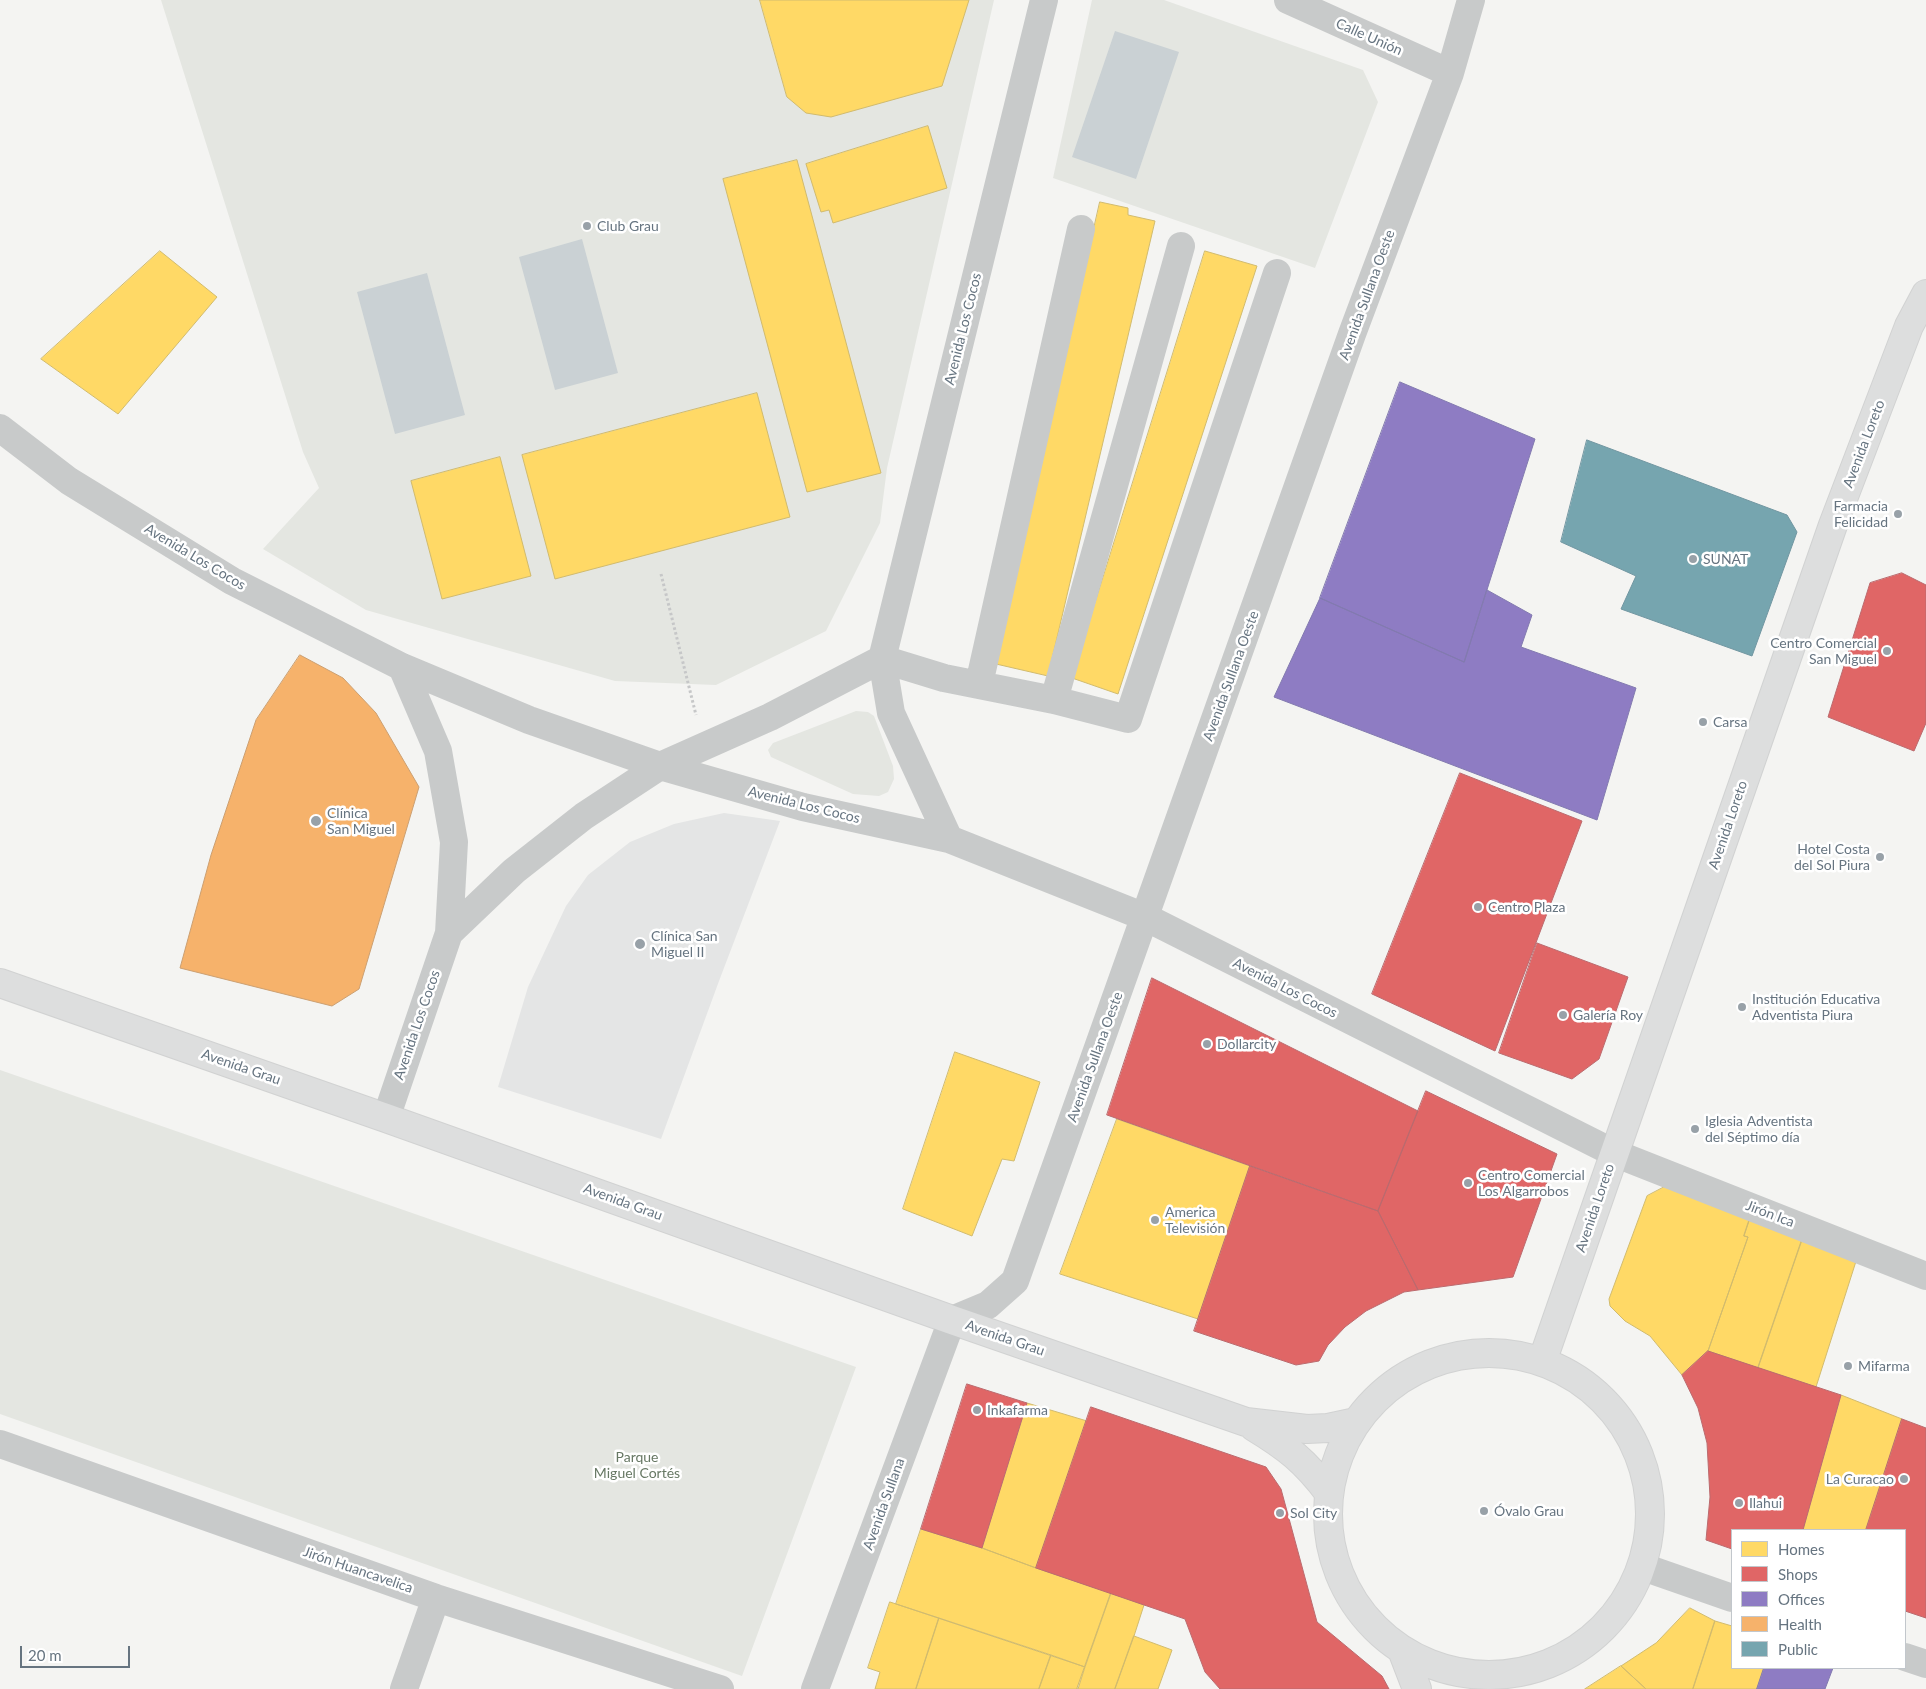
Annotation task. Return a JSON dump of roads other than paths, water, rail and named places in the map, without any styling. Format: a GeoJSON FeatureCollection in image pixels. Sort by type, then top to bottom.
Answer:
{"type":"FeatureCollection","features":[{"type":"Feature","properties":{"kind":"main road","name":"Avenida Loreto"},"geometry":{"type":"LineString","coordinates":[[1542,1362],[1832,525],[1909,326],[1926,294]]}},
{"type":"Feature","properties":{"kind":"main road","name":"Avenida Grau"},"geometry":{"type":"LineString","coordinates":[[0,983],[1246,1422],[1307,1429],[1328,1428],[1356,1422]]}},
{"type":"Feature","properties":{"kind":"main road"},"geometry":{"type":"LineString","coordinates":[[1501,1354],[1542,1362],[1587,1386],[1611,1410],[1622,1422],[1645,1467],[1652,1517],[1643,1567],[1622,1607],[1590,1641],[1551,1663],[1507,1675],[1461,1673],[1430,1664],[1402,1650],[1374,1627],[1351,1598],[1336,1565],[1328,1529],[1329,1492],[1338,1456],[1356,1422],[1384,1392],[1420,1369],[1459,1356],[1501,1354]]}},
{"type":"Feature","properties":{"kind":"main road","name":"Avenida Grau"},"geometry":{"type":"LineString","coordinates":[[1246,1422],[1296,1455],[1329,1492]]}},
{"type":"Feature","properties":{"kind":"main road"},"geometry":{"type":"LineString","coordinates":[[1402,1650],[1417,1689]]}},
{"type":"Feature","properties":{"kind":"main road"},"geometry":{"type":"LineString","coordinates":[[1437,1689],[1461,1673]]}},
{"type":"Feature","properties":{"kind":"street","name":"Avenida Los Cocos"},"geometry":{"type":"LineString","coordinates":[[949,839],[892,713],[882,659],[1044,0]]}},
{"type":"Feature","properties":{"kind":"street","name":"Calle Unión"},"geometry":{"type":"LineString","coordinates":[[1288,0],[1450,73]]}},
{"type":"Feature","properties":{"kind":"street","name":"Avenida Sullana Oeste"},"geometry":{"type":"LineString","coordinates":[[952,1320],[988,1305],[1015,1281],[1352,334],[1450,73],[1471,0]]}},
{"type":"Feature","properties":{"kind":"street"},"geometry":{"type":"LineString","coordinates":[[979,684],[1081,229]]}},
{"type":"Feature","properties":{"kind":"street"},"geometry":{"type":"LineString","coordinates":[[1054,700],[1181,246]]}},
{"type":"Feature","properties":{"kind":"street"},"geometry":{"type":"LineString","coordinates":[[882,659],[944,678],[1054,700],[1128,719],[1277,273]]}},
{"type":"Feature","properties":{"kind":"street","name":"Avenida Los Cocos"},"geometry":{"type":"LineString","coordinates":[[0,428],[69,482],[232,580],[402,667],[529,720],[660,766],[803,807],[949,839],[1145,917],[1614,1153]]}},
{"type":"Feature","properties":{"kind":"street","name":"Avenida Los Cocos"},"geometry":{"type":"LineString","coordinates":[[449,933],[514,871],[560,834],[660,766],[770,717],[882,659]]}},
{"type":"Feature","properties":{"kind":"street","name":"Avenida Los Cocos"},"geometry":{"type":"LineString","coordinates":[[386,1118],[449,933],[454,842],[438,751],[402,667]]}},
{"type":"Feature","properties":{"kind":"street","name":"Jirón Ica"},"geometry":{"type":"LineString","coordinates":[[1614,1153],[1926,1276]]}},
{"type":"Feature","properties":{"kind":"street","name":"Avenida Sullana"},"geometry":{"type":"LineString","coordinates":[[815,1689],[952,1320]]}},
{"type":"Feature","properties":{"kind":"street","name":"Jirón Huancavelica"},"geometry":{"type":"LineString","coordinates":[[0,1444],[436,1598],[720,1689]]}},
{"type":"Feature","properties":{"kind":"street"},"geometry":{"type":"LineString","coordinates":[[1643,1567],[1731,1598]]}},
{"type":"Feature","properties":{"kind":"street"},"geometry":{"type":"LineString","coordinates":[[404,1689],[436,1598]]}},
{"type":"Feature","properties":{"kind":"street"},"geometry":{"type":"LineString","coordinates":[[1906,1656],[1926,1664]]}},
{"type":"Feature","properties":{"kind":"place","name":"Club Grau"},"geometry":{"type":"Point","coordinates":[587,226]}},
{"type":"Feature","properties":{"kind":"place","name":"Farmacia Felicidad"},"geometry":{"type":"Point","coordinates":[1898,514]}},
{"type":"Feature","properties":{"kind":"place","name":"SUNAT"},"geometry":{"type":"Point","coordinates":[1693,559]}},
{"type":"Feature","properties":{"kind":"place","name":"Centro Comercial San Miguel"},"geometry":{"type":"Point","coordinates":[1887,651]}},
{"type":"Feature","properties":{"kind":"place","name":"Carsa"},"geometry":{"type":"Point","coordinates":[1703,722]}},
{"type":"Feature","properties":{"kind":"place","name":"Clínica San Miguel"},"geometry":{"type":"Point","coordinates":[316,821]}},
{"type":"Feature","properties":{"kind":"place","name":"Hotel Costa del Sol Piura"},"geometry":{"type":"Point","coordinates":[1880,857]}},
{"type":"Feature","properties":{"kind":"place","name":"Centro Plaza"},"geometry":{"type":"Point","coordinates":[1478,907]}},
{"type":"Feature","properties":{"kind":"place","name":"Clínica San Miguel II"},"geometry":{"type":"Point","coordinates":[640,944]}},
{"type":"Feature","properties":{"kind":"place","name":"Institución Educativa Adventista Piura"},"geometry":{"type":"Point","coordinates":[1742,1007]}},
{"type":"Feature","properties":{"kind":"place","name":"Galería Roy"},"geometry":{"type":"Point","coordinates":[1563,1015]}},
{"type":"Feature","properties":{"kind":"place","name":"Dollarcity"},"geometry":{"type":"Point","coordinates":[1207,1044]}},
{"type":"Feature","properties":{"kind":"place","name":"Iglesia Adventista del Séptimo día"},"geometry":{"type":"Point","coordinates":[1695,1129]}},
{"type":"Feature","properties":{"kind":"place","name":"Centro Comercial Los Algarrobos"},"geometry":{"type":"Point","coordinates":[1468,1183]}},
{"type":"Feature","properties":{"kind":"place","name":"America Televisión"},"geometry":{"type":"Point","coordinates":[1155,1220]}},
{"type":"Feature","properties":{"kind":"place","name":"Mifarma"},"geometry":{"type":"Point","coordinates":[1848,1366]}},
{"type":"Feature","properties":{"kind":"place","name":"Inkafarma"},"geometry":{"type":"Point","coordinates":[977,1410]}},
{"type":"Feature","properties":{"kind":"place","name":"La Curacao"},"geometry":{"type":"Point","coordinates":[1904,1479]}},
{"type":"Feature","properties":{"kind":"place","name":"Ilahui"},"geometry":{"type":"Point","coordinates":[1739,1503]}},
{"type":"Feature","properties":{"kind":"place","name":"Óvalo Grau"},"geometry":{"type":"Point","coordinates":[1484,1511]}},
{"type":"Feature","properties":{"kind":"place","name":"Sol City"},"geometry":{"type":"Point","coordinates":[1280,1513]}},
{"type":"Feature","properties":{"kind":"park label","name":"Parque Miguel Cortés"},"geometry":{"type":"Point","coordinates":[637,1465]}}]}
